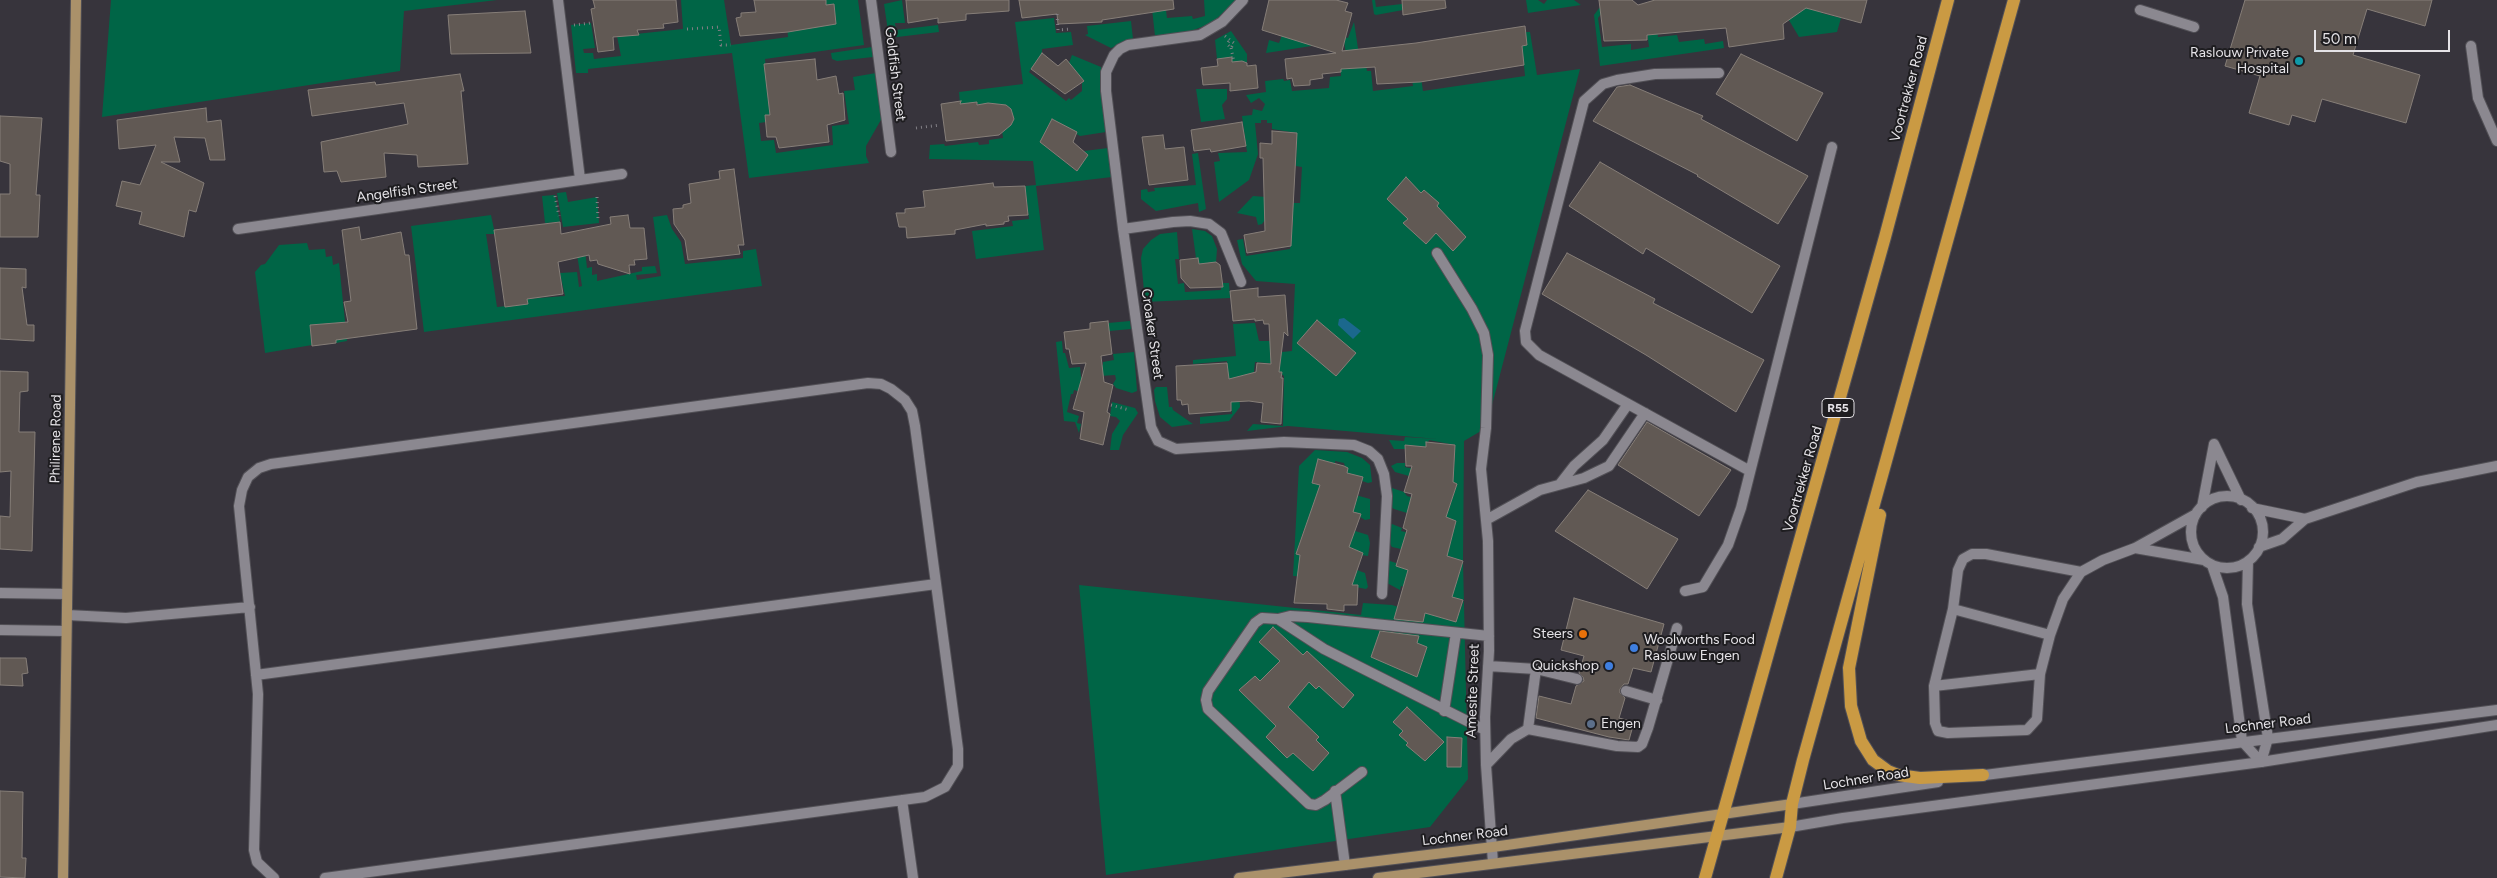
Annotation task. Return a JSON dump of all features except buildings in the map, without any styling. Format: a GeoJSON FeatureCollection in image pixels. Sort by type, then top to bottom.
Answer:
{"type":"FeatureCollection","features":[{"type":"Feature","properties":{"kind":"main road","name":"Voortrekker Road"},"geometry":{"type":"LineString","coordinates":[[1705,878],[1883,246],[1948,0]]}},
{"type":"Feature","properties":{"kind":"main road"},"geometry":{"type":"LineString","coordinates":[[1776,878],[1790,827],[1792,804],[2014,0]]}},
{"type":"Feature","properties":{"kind":"main road"},"geometry":{"type":"LineString","coordinates":[[1900,415],[1849,668],[1851,706],[1861,742],[1867,753],[1888,771],[1898,775],[1920,778],[1983,775]]}},
{"type":"Feature","properties":{"kind":"street","name":"Philirene Road"},"geometry":{"type":"LineString","coordinates":[[62,878],[76,0]]}},
{"type":"Feature","properties":{"kind":"street"},"geometry":{"type":"LineString","coordinates":[[558,0],[580,179]]}},
{"type":"Feature","properties":{"kind":"street","name":"Goldfish Street"},"geometry":{"type":"LineString","coordinates":[[871,0],[891,152]]}},
{"type":"Feature","properties":{"kind":"street","name":"Croaker Street"},"geometry":{"type":"LineString","coordinates":[[1244,0],[1211,30],[1200,34],[1128,45],[1120,49],[1109,62],[1106,72],[1106,91],[1149,417],[1158,441],[1176,449],[1284,442],[1354,445],[1369,451],[1378,459],[1384,474],[1388,496],[1382,594]]}},
{"type":"Feature","properties":{"kind":"street"},"geometry":{"type":"LineString","coordinates":[[2140,10],[2194,27]]}},
{"type":"Feature","properties":{"kind":"street"},"geometry":{"type":"LineString","coordinates":[[2471,46],[2478,98],[2497,141]]}},
{"type":"Feature","properties":{"kind":"street"},"geometry":{"type":"LineString","coordinates":[[1719,73],[1655,74],[1602,84],[1584,101],[1525,332],[1526,342],[1539,355],[1750,471]]}},
{"type":"Feature","properties":{"kind":"street"},"geometry":{"type":"LineString","coordinates":[[1684,591],[1703,587],[1715,570],[1728,545],[1750,471],[1832,147]]}},
{"type":"Feature","properties":{"kind":"street","name":"Angelfish Street"},"geometry":{"type":"LineString","coordinates":[[238,229],[622,174]]}},
{"type":"Feature","properties":{"kind":"street"},"geometry":{"type":"LineString","coordinates":[[1124,229],[1190,221],[1209,224],[1221,233],[1241,282]]}},
{"type":"Feature","properties":{"kind":"street","name":"Amesite Street"},"geometry":{"type":"LineString","coordinates":[[1436,253],[1472,309],[1484,333],[1488,355],[1486,428],[1481,469],[1486,520],[1489,636],[1485,730],[1486,765],[1493,862]]}},
{"type":"Feature","properties":{"kind":"street"},"geometry":{"type":"LineString","coordinates":[[274,878],[257,862],[254,850],[258,694],[239,506],[242,490],[248,477],[259,468],[271,464],[868,383],[881,384],[892,389],[905,400],[912,411],[936,584],[958,766],[945,787],[925,797],[325,878]]}},
{"type":"Feature","properties":{"kind":"street"},"geometry":{"type":"LineString","coordinates":[[1560,484],[1574,466],[1603,440],[1628,404]]}},
{"type":"Feature","properties":{"kind":"street"},"geometry":{"type":"LineString","coordinates":[[1486,520],[1540,490],[1584,478],[1609,466],[1645,413]]}},
{"type":"Feature","properties":{"kind":"street"},"geometry":{"type":"LineString","coordinates":[[2241,500],[2214,444],[2199,510],[2191,526],[2191,536],[2198,553],[2208,562],[2223,597],[2242,742],[2261,762]]}},
{"type":"Feature","properties":{"kind":"street"},"geometry":{"type":"LineString","coordinates":[[2259,547],[2282,539],[2305,519],[2417,482],[2497,466]]}},
{"type":"Feature","properties":{"kind":"street"},"geometry":{"type":"LineString","coordinates":[[2081,572],[1986,554],[1972,554],[1963,559],[1958,570],[1953,609],[1934,686],[1935,723],[1938,731],[1948,733],[2027,730],[2036,720],[2040,674],[2050,635],[2063,599],[2081,572],[2103,560],[2135,548],[2214,499],[2223,497],[2241,500],[2252,508],[2260,520],[2262,529],[2259,547],[2248,561],[2230,568],[2135,548]]}},
{"type":"Feature","properties":{"kind":"street"},"geometry":{"type":"LineString","coordinates":[[2252,508],[2305,519]]}},
{"type":"Feature","properties":{"kind":"street"},"geometry":{"type":"LineString","coordinates":[[2248,561],[2247,604],[2268,738],[2261,762]]}},
{"type":"Feature","properties":{"kind":"street"},"geometry":{"type":"LineString","coordinates":[[256,675],[936,584]]}},
{"type":"Feature","properties":{"kind":"street"},"geometry":{"type":"LineString","coordinates":[[0,593],[67,594]]}},
{"type":"Feature","properties":{"kind":"street"},"geometry":{"type":"LineString","coordinates":[[67,615],[126,618],[250,607]]}},
{"type":"Feature","properties":{"kind":"street"},"geometry":{"type":"LineString","coordinates":[[1953,609],[2050,635]]}},
{"type":"Feature","properties":{"kind":"street"},"geometry":{"type":"LineString","coordinates":[[1362,772],[1316,805],[1309,804],[1208,709],[1206,700],[1208,691],[1255,622],[1262,618],[1278,619],[1290,616],[1308,616],[1489,636]]}},
{"type":"Feature","properties":{"kind":"street"},"geometry":{"type":"LineString","coordinates":[[1278,619],[1324,649],[1485,730]]}},
{"type":"Feature","properties":{"kind":"street"},"geometry":{"type":"LineString","coordinates":[[1486,765],[1511,739],[1528,729],[1617,746],[1638,747],[1645,736],[1657,700],[1677,628]]}},
{"type":"Feature","properties":{"kind":"street"},"geometry":{"type":"LineString","coordinates":[[0,630],[66,631]]}},
{"type":"Feature","properties":{"kind":"street"},"geometry":{"type":"LineString","coordinates":[[1444,711],[1456,633]]}},
{"type":"Feature","properties":{"kind":"street"},"geometry":{"type":"LineString","coordinates":[[1488,666],[1536,669],[1577,680]]}},
{"type":"Feature","properties":{"kind":"street"},"geometry":{"type":"LineString","coordinates":[[1528,729],[1536,669]]}},
{"type":"Feature","properties":{"kind":"street"},"geometry":{"type":"LineString","coordinates":[[1934,686],[2040,674]]}},
{"type":"Feature","properties":{"kind":"street"},"geometry":{"type":"LineString","coordinates":[[1626,691],[1657,700]]}},
{"type":"Feature","properties":{"kind":"street","name":"Lochner Road"},"geometry":{"type":"LineString","coordinates":[[1239,878],[1493,846],[1983,775],[2497,710]]}},
{"type":"Feature","properties":{"kind":"street"},"geometry":{"type":"LineString","coordinates":[[1378,878],[1493,862],[1790,827],[1853,816],[2261,762],[2497,725]]}},
{"type":"Feature","properties":{"kind":"street"},"geometry":{"type":"LineString","coordinates":[[1335,791],[1345,865]]}},
{"type":"Feature","properties":{"kind":"street"},"geometry":{"type":"LineString","coordinates":[[902,800],[913,878]]}},
{"type":"Feature","properties":{"kind":"path"},"geometry":{"type":"LineString","coordinates":[[1057,14],[1058,30],[1072,28]]}},
{"type":"Feature","properties":{"kind":"path"},"geometry":{"type":"LineString","coordinates":[[570,25],[591,22]]}},
{"type":"Feature","properties":{"kind":"path"},"geometry":{"type":"LineString","coordinates":[[687,29],[719,27],[721,45],[732,45]]}},
{"type":"Feature","properties":{"kind":"path"},"geometry":{"type":"LineString","coordinates":[[1231,48],[1234,62]]}},
{"type":"Feature","properties":{"kind":"path"},"geometry":{"type":"LineString","coordinates":[[916,128],[940,125]]}},
{"type":"Feature","properties":{"kind":"path"},"geometry":{"type":"LineString","coordinates":[[555,195],[558,216]]}},
{"type":"Feature","properties":{"kind":"path"},"geometry":{"type":"LineString","coordinates":[[597,197],[598,218]]}},
{"type":"Feature","properties":{"kind":"path"},"geometry":{"type":"LineString","coordinates":[[1111,404],[1129,410]]}},
{"type":"Feature","properties":{"kind":"green space"},"geometry":{"type":"Polygon","coordinates":[[[111,0],[497,0],[404,11],[400,71],[102,117],[111,0]]]}},
{"type":"Feature","properties":{"kind":"green space"},"geometry":{"type":"Polygon","coordinates":[[[681,0],[724,0],[731,45],[788,37],[787,25],[836,24],[834,5],[826,5],[826,0],[858,0],[864,45],[765,59],[770,115],[766,122],[759,123],[761,141],[774,140],[776,153],[833,145],[832,126],[849,124],[844,91],[855,90],[853,77],[876,73],[882,118],[866,146],[866,156],[869,163],[749,178],[732,53],[588,69],[588,73],[576,73],[571,25],[591,23],[595,48],[583,49],[584,53],[593,53],[594,59],[621,56],[617,36],[683,29],[681,0]]]}},
{"type":"Feature","properties":{"kind":"green space"},"geometry":{"type":"Polygon","coordinates":[[[902,0],[905,23],[895,23],[896,30],[938,25],[939,32],[889,38],[884,4],[902,0]]]}},
{"type":"Feature","properties":{"kind":"green space"},"geometry":{"type":"Polygon","coordinates":[[[1151,0],[1165,3],[1167,18],[1192,16],[1193,19],[1205,16],[1204,0],[1237,0],[1212,23],[1191,31],[1155,36],[1151,0]]]}},
{"type":"Feature","properties":{"kind":"green space"},"geometry":{"type":"Polygon","coordinates":[[[1372,0],[1375,0],[1376,7],[1402,4],[1403,10],[1376,15],[1374,14],[1372,0]]]}},
{"type":"Feature","properties":{"kind":"green space"},"geometry":{"type":"Polygon","coordinates":[[[1526,0],[1538,0],[1544,4],[1547,0],[1574,0],[1581,5],[1528,13],[1526,0]]]}},
{"type":"Feature","properties":{"kind":"green space"},"geometry":{"type":"Polygon","coordinates":[[[1777,0],[1816,1],[1822,7],[1821,13],[1841,18],[1837,32],[1799,37],[1777,0]]]}},
{"type":"Feature","properties":{"kind":"green space"},"geometry":{"type":"Polygon","coordinates":[[[1600,7],[1604,10],[1598,18],[1602,47],[1631,44],[1631,50],[1649,47],[1646,23],[1656,21],[1658,37],[1677,35],[1679,42],[1704,39],[1705,44],[1723,41],[1724,48],[1600,66],[1594,15],[1600,7]]]}},
{"type":"Feature","properties":{"kind":"green space"},"geometry":{"type":"Polygon","coordinates":[[[1054,18],[1056,33],[1071,32],[1073,45],[1042,49],[1042,53],[1029,72],[1066,101],[1069,98],[1071,100],[1082,91],[1082,83],[1084,81],[1069,63],[1072,55],[1101,67],[1106,132],[1080,136],[1052,119],[1040,142],[1076,171],[1088,155],[1084,151],[1108,148],[1112,177],[1036,186],[1044,250],[976,259],[972,231],[1013,226],[1012,221],[1029,219],[1025,186],[1036,185],[1033,161],[929,159],[930,145],[944,144],[945,146],[978,142],[979,145],[989,144],[989,140],[1003,138],[1002,130],[1011,125],[1013,119],[1011,109],[1001,104],[960,104],[959,92],[1023,84],[1015,22],[1054,18]]]}},
{"type":"Feature","properties":{"kind":"green space"},"geometry":{"type":"Polygon","coordinates":[[[1131,21],[1133,39],[1111,48],[1085,35],[1088,34],[1087,26],[1131,21]]]}},
{"type":"Feature","properties":{"kind":"green space"},"geometry":{"type":"Polygon","coordinates":[[[1354,22],[1359,55],[1364,55],[1367,71],[1371,71],[1373,91],[1413,86],[1410,66],[1419,64],[1423,91],[1525,76],[1522,46],[1526,32],[1530,32],[1537,75],[1580,69],[1486,428],[1464,441],[1463,561],[1421,547],[1401,549],[1392,547],[1389,542],[1389,526],[1392,524],[1402,528],[1401,531],[1450,542],[1456,521],[1441,515],[1408,510],[1407,513],[1394,509],[1391,507],[1391,490],[1392,488],[1404,492],[1407,496],[1449,508],[1457,484],[1442,478],[1410,473],[1409,476],[1395,472],[1391,466],[1397,463],[1405,463],[1405,467],[1409,468],[1454,468],[1455,445],[1429,440],[1426,447],[1406,445],[1405,449],[1394,449],[1389,440],[1404,441],[1405,437],[1437,439],[1288,426],[1247,431],[1253,424],[1283,426],[1284,376],[1279,372],[1280,364],[1255,362],[1253,380],[1238,379],[1240,407],[1229,421],[1200,424],[1200,417],[1232,414],[1227,361],[1193,364],[1193,360],[1236,356],[1233,324],[1255,323],[1259,341],[1271,341],[1272,353],[1292,351],[1295,284],[1256,281],[1242,264],[1237,240],[1243,239],[1246,256],[1290,249],[1293,222],[1265,220],[1262,224],[1258,225],[1256,217],[1237,213],[1253,196],[1266,197],[1275,203],[1300,203],[1302,167],[1296,166],[1297,133],[1272,129],[1272,123],[1267,123],[1267,120],[1255,123],[1258,154],[1249,180],[1219,202],[1214,162],[1220,161],[1218,153],[1247,152],[1242,116],[1252,115],[1253,109],[1262,111],[1265,104],[1259,98],[1251,103],[1246,95],[1266,92],[1265,81],[1283,79],[1284,81],[1290,80],[1292,91],[1329,88],[1330,77],[1341,76],[1340,63],[1347,61],[1344,41],[1266,53],[1269,40],[1279,43],[1282,35],[1328,33],[1348,38],[1354,22]]]}},
{"type":"Feature","properties":{"kind":"green space"},"geometry":{"type":"Polygon","coordinates":[[[1231,31],[1247,54],[1247,62],[1232,62],[1232,58],[1217,59],[1215,40],[1231,31]]]}},
{"type":"Feature","properties":{"kind":"green space"},"geometry":{"type":"Polygon","coordinates":[[[872,47],[873,57],[837,61],[832,59],[831,53],[872,47]]]}},
{"type":"Feature","properties":{"kind":"green space"},"geometry":{"type":"Polygon","coordinates":[[[1196,89],[1227,89],[1227,99],[1222,105],[1225,119],[1201,122],[1196,89]]]}},
{"type":"Feature","properties":{"kind":"green space"},"geometry":{"type":"Polygon","coordinates":[[[1198,153],[1206,209],[1199,212],[1198,203],[1156,211],[1141,199],[1141,190],[1147,189],[1148,192],[1155,191],[1154,188],[1196,185],[1192,154],[1198,153]]]}},
{"type":"Feature","properties":{"kind":"green space"},"geometry":{"type":"Polygon","coordinates":[[[566,192],[568,202],[597,197],[599,223],[563,227],[557,193],[566,192]]]}},
{"type":"Feature","properties":{"kind":"green space"},"geometry":{"type":"Polygon","coordinates":[[[555,195],[560,222],[545,223],[542,196],[555,195]]]}},
{"type":"Feature","properties":{"kind":"green space"},"geometry":{"type":"Polygon","coordinates":[[[491,215],[495,234],[486,234],[497,307],[528,304],[527,299],[565,296],[560,273],[577,272],[579,287],[582,286],[575,242],[584,241],[587,268],[592,267],[592,275],[597,274],[597,281],[642,271],[642,267],[655,266],[657,273],[636,275],[637,280],[661,276],[653,217],[667,215],[672,229],[681,242],[685,264],[743,258],[743,251],[756,249],[762,286],[424,332],[411,226],[491,215]]]}},
{"type":"Feature","properties":{"kind":"green space"},"geometry":{"type":"Polygon","coordinates":[[[1192,229],[1205,231],[1212,236],[1217,249],[1216,262],[1199,264],[1196,258],[1192,229]]]}},
{"type":"Feature","properties":{"kind":"green space"},"geometry":{"type":"Polygon","coordinates":[[[1177,232],[1179,259],[1175,259],[1178,284],[1184,283],[1185,292],[1221,290],[1221,283],[1229,283],[1230,298],[1145,302],[1141,258],[1143,249],[1160,234],[1177,232]]]}},
{"type":"Feature","properties":{"kind":"green space"},"geometry":{"type":"Polygon","coordinates":[[[307,243],[309,250],[325,249],[326,257],[332,256],[333,265],[339,263],[347,341],[336,343],[334,323],[310,325],[312,345],[265,353],[255,272],[261,265],[265,264],[279,245],[307,243]]]}},
{"type":"Feature","properties":{"kind":"green space"},"geometry":{"type":"Polygon","coordinates":[[[1130,321],[1131,329],[1109,331],[1108,323],[1130,321]]]}},
{"type":"Feature","properties":{"kind":"green space"},"geometry":{"type":"Polygon","coordinates":[[[1062,341],[1063,353],[1065,353],[1069,368],[1080,367],[1081,377],[1085,377],[1081,392],[1074,390],[1073,394],[1071,394],[1067,412],[1079,416],[1077,423],[1081,424],[1079,433],[1075,422],[1064,421],[1056,342],[1062,341]]]}},
{"type":"Feature","properties":{"kind":"green space"},"geometry":{"type":"Polygon","coordinates":[[[1134,352],[1137,391],[1132,393],[1116,388],[1113,384],[1116,379],[1115,375],[1100,376],[1100,365],[1103,365],[1103,362],[1114,360],[1113,354],[1134,352]]]}},
{"type":"Feature","properties":{"kind":"green space"},"geometry":{"type":"Polygon","coordinates":[[[1156,387],[1167,387],[1169,407],[1172,407],[1173,410],[1193,424],[1172,427],[1160,417],[1155,401],[1154,390],[1156,387]]]}},
{"type":"Feature","properties":{"kind":"green space"},"geometry":{"type":"Polygon","coordinates":[[[1112,402],[1135,408],[1138,413],[1123,435],[1119,450],[1110,450],[1112,434],[1120,421],[1116,417],[1110,416],[1112,402]]]}},
{"type":"Feature","properties":{"kind":"green space"},"geometry":{"type":"Polygon","coordinates":[[[1315,450],[1347,452],[1362,458],[1370,465],[1372,482],[1368,483],[1362,481],[1363,477],[1347,473],[1344,463],[1335,461],[1335,464],[1318,459],[1312,483],[1370,499],[1370,519],[1365,520],[1360,517],[1361,514],[1344,509],[1354,534],[1355,531],[1368,535],[1370,543],[1368,556],[1347,547],[1348,543],[1304,529],[1296,554],[1356,573],[1357,570],[1365,573],[1368,587],[1366,589],[1341,584],[1340,579],[1293,576],[1299,466],[1315,450]]]}},
{"type":"Feature","properties":{"kind":"green space"},"geometry":{"type":"Polygon","coordinates":[[[1390,561],[1396,563],[1396,566],[1456,584],[1463,561],[1464,600],[1420,588],[1419,591],[1401,586],[1400,590],[1387,583],[1387,562],[1390,561]]]}},
{"type":"Feature","properties":{"kind":"green space"},"geometry":{"type":"Polygon","coordinates":[[[1079,585],[1361,615],[1363,603],[1392,605],[1408,610],[1423,620],[1425,613],[1456,622],[1464,600],[1468,779],[1430,827],[1106,875],[1079,585]]]}},
{"type":"Feature","properties":{"kind":"water"},"geometry":{"type":"Polygon","coordinates":[[[1344,318],[1361,331],[1353,339],[1338,325],[1339,319],[1344,318]]]}},
{"type":"Feature","properties":{"kind":"place","name":"Raslouw Private Hospital"},"geometry":{"type":"Point","coordinates":[2299,61]}},
{"type":"Feature","properties":{"kind":"place","name":"Steers"},"geometry":{"type":"Point","coordinates":[1583,634]}},
{"type":"Feature","properties":{"kind":"place","name":"Woolworths Food Raslouw Engen"},"geometry":{"type":"Point","coordinates":[1634,648]}},
{"type":"Feature","properties":{"kind":"place","name":"Quickshop"},"geometry":{"type":"Point","coordinates":[1609,666]}},
{"type":"Feature","properties":{"kind":"place","name":"Engen"},"geometry":{"type":"Point","coordinates":[1591,724]}}]}
